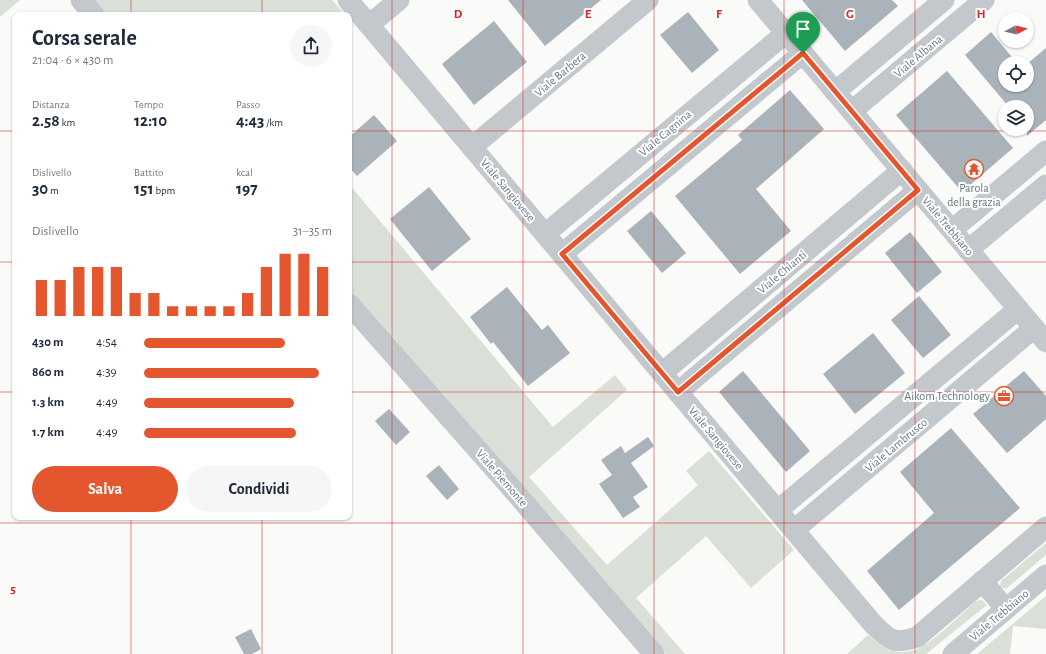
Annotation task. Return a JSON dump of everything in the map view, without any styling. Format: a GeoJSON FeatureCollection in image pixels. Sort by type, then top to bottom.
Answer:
{"type":"FeatureCollection","features":[{"type":"Feature","properties":{"kind":"street"},"geometry":{"type":"LineString","coordinates":[[81,0],[91,12]]}},
{"type":"Feature","properties":{"kind":"street"},"geometry":{"type":"LineString","coordinates":[[369,25],[399,0]]}},
{"type":"Feature","properties":{"kind":"street","name":"Viale Barbera"},"geometry":{"type":"LineString","coordinates":[[472,147],[648,0]]}},
{"type":"Feature","properties":{"kind":"street","name":"Viale Trebbiano"},"geometry":{"type":"LineString","coordinates":[[758,0],[1040,335]]}},
{"type":"Feature","properties":{"kind":"street"},"geometry":{"type":"LineString","coordinates":[[835,92],[944,0]]}},
{"type":"Feature","properties":{"kind":"street","name":"Viale Albana"},"geometry":{"type":"LineString","coordinates":[[852,111],[984,0]]}},
{"type":"Feature","properties":{"kind":"street","name":"Viale Sangiovese"},"geometry":{"type":"LineString","coordinates":[[353,2],[369,25],[873,624],[890,639],[899,641],[917,637],[1046,527]]}},
{"type":"Feature","properties":{"kind":"street","name":"Viale Cagnina"},"geometry":{"type":"LineString","coordinates":[[545,234],[786,33]]}},
{"type":"Feature","properties":{"kind":"street"},"geometry":{"type":"LineString","coordinates":[[562,254],[803,53]]}},
{"type":"Feature","properties":{"kind":"street"},"geometry":{"type":"LineString","coordinates":[[952,230],[1046,151]]}},
{"type":"Feature","properties":{"kind":"street","name":"Viale Chianti"},"geometry":{"type":"LineString","coordinates":[[662,373],[902,170]]}},
{"type":"Feature","properties":{"kind":"street"},"geometry":{"type":"LineString","coordinates":[[968,250],[1046,185]]}},
{"type":"Feature","properties":{"kind":"street"},"geometry":{"type":"LineString","coordinates":[[678,392],[918,190]]}},
{"type":"Feature","properties":{"kind":"street","name":"Viale Piemonte"},"geometry":{"type":"LineString","coordinates":[[352,307],[508,484],[654,654]]}},
{"type":"Feature","properties":{"kind":"street"},"geometry":{"type":"LineString","coordinates":[[778,510],[1018,309]]}},
{"type":"Feature","properties":{"kind":"street","name":"Viale Lambrusco"},"geometry":{"type":"LineString","coordinates":[[794,530],[1040,335]]}},
{"type":"Feature","properties":{"kind":"street","name":"Viale Trebbiano"},"geometry":{"type":"LineString","coordinates":[[953,654],[1046,575]]}},
{"type":"Feature","properties":{"kind":"street"},"geometry":{"type":"LineString","coordinates":[[982,582],[1006,609]]}},
{"type":"Feature","properties":{"kind":"shaded area"},"geometry":{"type":"Polygon","coordinates":[[[0,0],[20,0],[0,17],[0,0]]]}},
{"type":"Feature","properties":{"kind":"shaded area"},"geometry":{"type":"Polygon","coordinates":[[[92,0],[332,0],[342,11],[341,12],[103,12],[92,0]]]}},
{"type":"Feature","properties":{"kind":"shaded area"},"geometry":{"type":"Polygon","coordinates":[[[352,188],[553,427],[615,375],[627,390],[529,477],[607,565],[698,485],[686,471],[709,451],[794,550],[751,588],[706,536],[636,598],[685,654],[666,654],[352,295],[352,188]]]}},
{"type":"Feature","properties":{"kind":"shaded area"},"geometry":{"type":"Polygon","coordinates":[[[1046,543],[1046,555],[1006,589],[1000,587],[1001,581],[1046,543]]]}},
{"type":"Feature","properties":{"kind":"shaded area"},"geometry":{"type":"Polygon","coordinates":[[[1046,596],[1046,629],[1013,626],[1010,654],[977,654],[1046,596]]]}},
{"type":"Feature","properties":{"kind":"shaded area"},"geometry":{"type":"Polygon","coordinates":[[[982,600],[987,605],[926,654],[847,654],[868,635],[880,645],[890,650],[904,652],[916,649],[941,633],[976,601],[982,600]]]}},
{"type":"Feature","properties":{"kind":"building"},"geometry":{"type":"Polygon","coordinates":[[[508,0],[601,0],[545,46],[508,0]]]}},
{"type":"Feature","properties":{"kind":"building"},"geometry":{"type":"Polygon","coordinates":[[[802,0],[892,0],[898,6],[845,51],[802,0]]]}},
{"type":"Feature","properties":{"kind":"building"},"geometry":{"type":"Polygon","coordinates":[[[688,12],[719,50],[692,73],[660,35],[688,12]]]}},
{"type":"Feature","properties":{"kind":"building"},"geometry":{"type":"Polygon","coordinates":[[[494,21],[527,62],[474,105],[442,64],[494,21]]]}},
{"type":"Feature","properties":{"kind":"building"},"geometry":{"type":"Polygon","coordinates":[[[991,32],[998,40],[998,48],[1004,48],[1011,56],[998,56],[998,92],[1034,92],[1034,58],[1046,48],[1046,120],[1034,130],[1034,100],[1003,100],[965,55],[991,32]]]}},
{"type":"Feature","properties":{"kind":"building"},"geometry":{"type":"Polygon","coordinates":[[[947,71],[998,130],[998,136],[1003,136],[1013,148],[962,192],[896,115],[947,71]]]}},
{"type":"Feature","properties":{"kind":"building"},"geometry":{"type":"Polygon","coordinates":[[[790,90],[824,129],[756,189],[791,231],[740,274],[675,196],[742,140],[738,135],[790,90]]]}},
{"type":"Feature","properties":{"kind":"building"},"geometry":{"type":"Polygon","coordinates":[[[374,115],[397,141],[357,176],[352,170],[352,134],[374,115]]]}},
{"type":"Feature","properties":{"kind":"building"},"geometry":{"type":"Polygon","coordinates":[[[429,187],[471,239],[432,271],[390,219],[429,187]]]}},
{"type":"Feature","properties":{"kind":"building"},"geometry":{"type":"Polygon","coordinates":[[[651,211],[686,253],[662,273],[627,231],[651,211]]]}},
{"type":"Feature","properties":{"kind":"building"},"geometry":{"type":"Polygon","coordinates":[[[910,232],[942,272],[917,293],[885,253],[910,232]]]}},
{"type":"Feature","properties":{"kind":"building"},"geometry":{"type":"Polygon","coordinates":[[[507,287],[542,330],[548,325],[570,353],[528,386],[493,342],[491,344],[470,317],[507,287]]]}},
{"type":"Feature","properties":{"kind":"building"},"geometry":{"type":"Polygon","coordinates":[[[919,296],[951,335],[923,358],[891,320],[919,296]]]}},
{"type":"Feature","properties":{"kind":"building"},"geometry":{"type":"Polygon","coordinates":[[[873,333],[905,373],[855,414],[823,374],[873,333]]]}},
{"type":"Feature","properties":{"kind":"building"},"geometry":{"type":"Polygon","coordinates":[[[743,371],[810,451],[786,472],[719,392],[743,371]]]}},
{"type":"Feature","properties":{"kind":"building"},"geometry":{"type":"Polygon","coordinates":[[[1024,371],[1046,396],[1046,419],[1007,453],[973,414],[1024,371]]]}},
{"type":"Feature","properties":{"kind":"building"},"geometry":{"type":"Polygon","coordinates":[[[389,409],[410,432],[396,445],[375,421],[389,409]]]}},
{"type":"Feature","properties":{"kind":"building"},"geometry":{"type":"Polygon","coordinates":[[[951,428],[1020,508],[899,610],[867,571],[934,513],[900,472],[951,428]]]}},
{"type":"Feature","properties":{"kind":"building"},"geometry":{"type":"Polygon","coordinates":[[[648,437],[654,446],[631,463],[648,487],[633,497],[640,507],[623,518],[599,484],[612,475],[601,460],[621,446],[625,453],[648,437]]]}},
{"type":"Feature","properties":{"kind":"building"},"geometry":{"type":"Polygon","coordinates":[[[439,465],[459,489],[447,500],[426,476],[439,465]]]}},
{"type":"Feature","properties":{"kind":"building"},"geometry":{"type":"Polygon","coordinates":[[[251,629],[261,649],[252,654],[244,654],[235,637],[251,629]]]}},
{"type":"Feature","properties":{"kind":"place","name":"Parola della grazia"},"geometry":{"type":"Point","coordinates":[974,169]}},
{"type":"Feature","properties":{"kind":"place","name":"Aikom Technology"},"geometry":{"type":"Point","coordinates":[1004,396]}},
{"type":"Feature","properties":{"kind":"route"},"geometry":{"type":"LineString","coordinates":[[803,53],[918,190],[678,392],[562,254],[803,53]]}}]}
